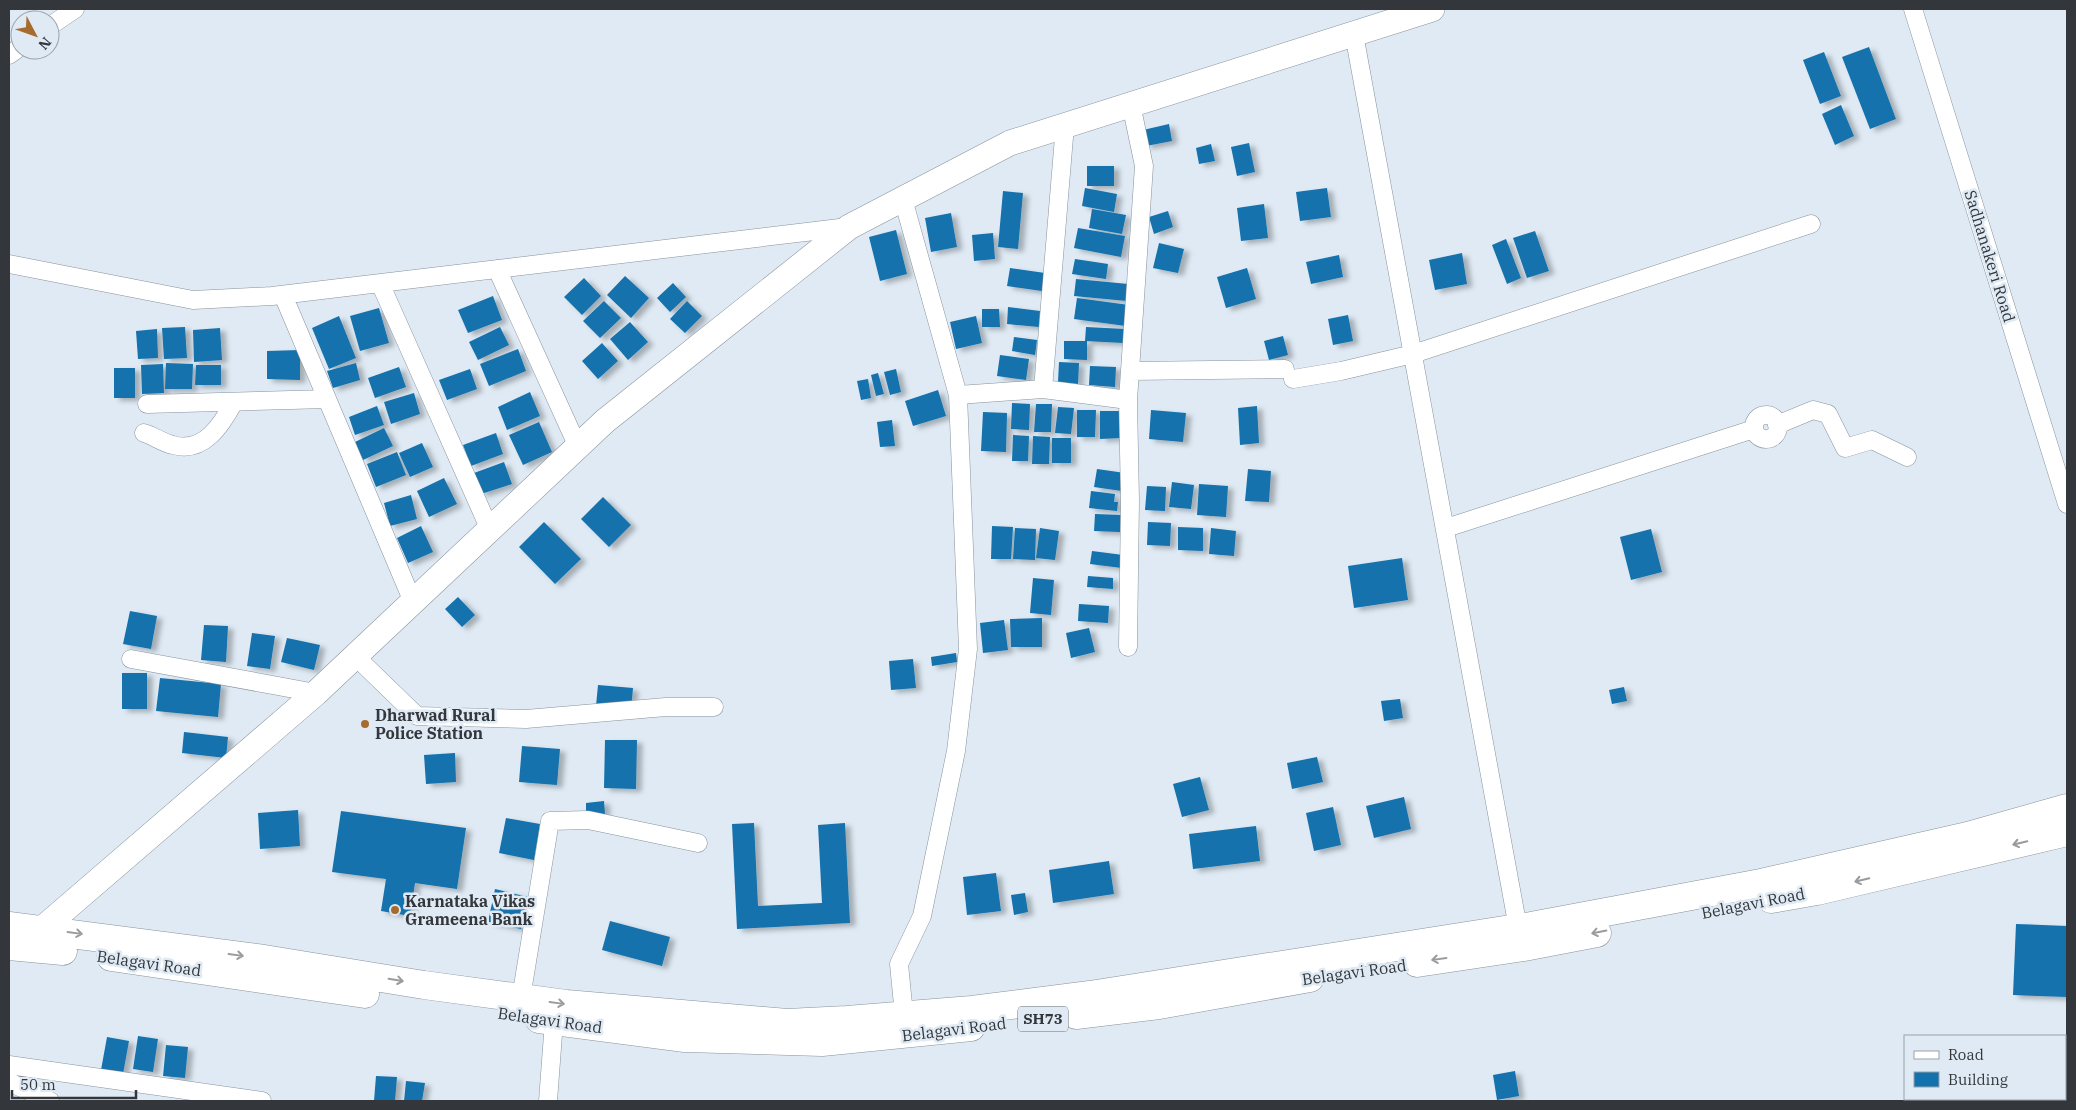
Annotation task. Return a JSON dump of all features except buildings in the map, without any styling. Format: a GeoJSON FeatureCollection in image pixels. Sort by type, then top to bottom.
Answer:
{"type":"FeatureCollection","features":[{"type":"Feature","properties":{"kind":"main road"},"geometry":{"type":"LineString","coordinates":[[42,929],[316,693],[605,421],[849,227],[1010,143],[1432,9]]}},
{"type":"Feature","properties":{"kind":"main road"},"geometry":{"type":"LineString","coordinates":[[9,926],[264,959],[424,985],[566,1004],[787,1023],[972,1010],[1090,995],[1518,928],[1761,883],[1968,836],[2067,808]]}},
{"type":"Feature","properties":{"kind":"main road","name":"Belagavi Road"},"geometry":{"type":"LineString","coordinates":[[9,946],[42,948],[685,1038],[822,1042],[906,1035],[1158,1005],[1285,982],[1524,947],[1817,891],[2067,832]]}},
{"type":"Feature","properties":{"kind":"street"},"geometry":{"type":"LineString","coordinates":[[60,19],[75,9]]}},
{"type":"Feature","properties":{"kind":"street","name":"Sadhanakeri Road"},"geometry":{"type":"LineString","coordinates":[[1913,9],[2067,504]]}},
{"type":"Feature","properties":{"kind":"street"},"geometry":{"type":"LineString","coordinates":[[1354,34],[1518,928]]}},
{"type":"Feature","properties":{"kind":"street"},"geometry":{"type":"LineString","coordinates":[[1128,647],[1130,502],[1128,400],[1144,166],[1131,104]]}},
{"type":"Feature","properties":{"kind":"street"},"geometry":{"type":"LineString","coordinates":[[1043,389],[1065,125]]}},
{"type":"Feature","properties":{"kind":"street"},"geometry":{"type":"LineString","coordinates":[[903,199],[958,395],[968,649],[956,751],[922,916],[899,964],[904,1015]]}},
{"type":"Feature","properties":{"kind":"street"},"geometry":{"type":"LineString","coordinates":[[1130,371],[1289,374],[1341,371],[1413,354],[1811,224]]}},
{"type":"Feature","properties":{"kind":"street"},"geometry":{"type":"LineString","coordinates":[[9,264],[193,300],[282,295],[849,227]]}},
{"type":"Feature","properties":{"kind":"street"},"geometry":{"type":"LineString","coordinates":[[497,269],[578,446]]}},
{"type":"Feature","properties":{"kind":"street"},"geometry":{"type":"LineString","coordinates":[[380,283],[490,530]]}},
{"type":"Feature","properties":{"kind":"street"},"geometry":{"type":"LineString","coordinates":[[282,295],[413,602]]}},
{"type":"Feature","properties":{"kind":"street"},"geometry":{"type":"LineString","coordinates":[[958,395],[1043,389],[1128,400]]}},
{"type":"Feature","properties":{"kind":"street"},"geometry":{"type":"LineString","coordinates":[[147,404],[327,399]]}},
{"type":"Feature","properties":{"kind":"street"},"geometry":{"type":"LineString","coordinates":[[144,433],[173,445],[186,446],[205,440],[222,424],[234,402]]}},
{"type":"Feature","properties":{"kind":"street"},"geometry":{"type":"LineString","coordinates":[[1446,528],[1754,429],[1755,422],[1760,417],[1767,415],[1774,418],[1778,425],[1813,410],[1828,414],[1845,448],[1872,440],[1907,457]]}},
{"type":"Feature","properties":{"kind":"street"},"geometry":{"type":"LineString","coordinates":[[356,656],[418,716],[526,719],[666,707],[714,707]]}},
{"type":"Feature","properties":{"kind":"street"},"geometry":{"type":"LineString","coordinates":[[132,659],[316,693]]}},
{"type":"Feature","properties":{"kind":"street"},"geometry":{"type":"LineString","coordinates":[[521,998],[550,821],[588,820],[698,843]]}},
{"type":"Feature","properties":{"kind":"street"},"geometry":{"type":"LineString","coordinates":[[548,1101],[554,1021]]}},
{"type":"Feature","properties":{"kind":"street"},"geometry":{"type":"LineString","coordinates":[[9,1065],[262,1101]]}},
{"type":"Feature","properties":{"kind":"street"},"geometry":{"type":"LineString","coordinates":[[9,1082],[50,1101]]}},
{"type":"Feature","properties":{"kind":"place","name":"Dharwad Rural Police Station"},"geometry":{"type":"Point","coordinates":[365,724]}},
{"type":"Feature","properties":{"kind":"place","name":"Karnataka Vikas Grameena Bank"},"geometry":{"type":"Point","coordinates":[395,910]}}]}
